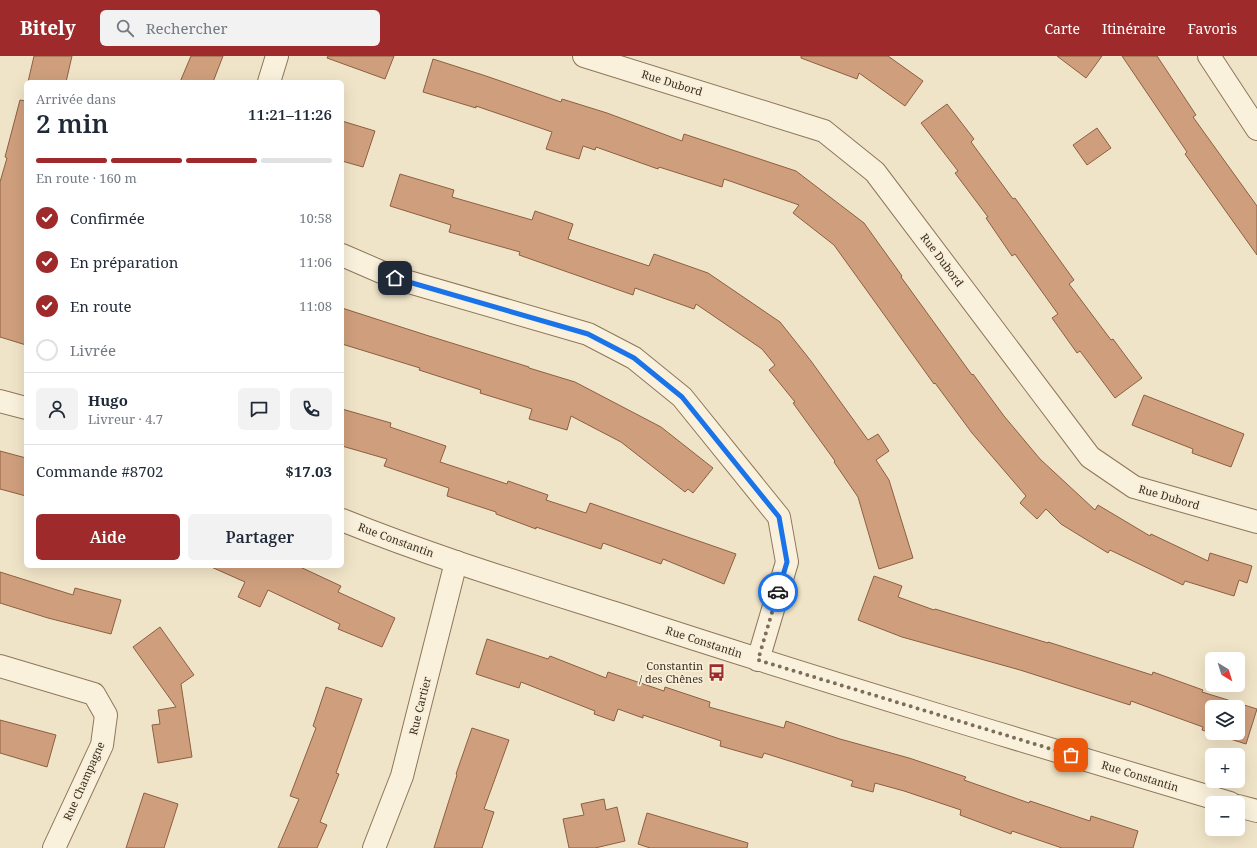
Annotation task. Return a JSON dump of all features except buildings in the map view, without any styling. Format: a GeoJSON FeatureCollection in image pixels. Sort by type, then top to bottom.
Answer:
{"type":"FeatureCollection","features":[{"type":"Feature","properties":{"kind":"street"},"geometry":{"type":"LineString","coordinates":[[270,80],[277,56]]}},
{"type":"Feature","properties":{"kind":"street","name":"Rue Dubord"},"geometry":{"type":"LineString","coordinates":[[584,56],[824,131],[875,172],[1090,457],[1134,487],[1257,522]]}},
{"type":"Feature","properties":{"kind":"street"},"geometry":{"type":"LineString","coordinates":[[1209,56],[1257,129]]}},
{"type":"Feature","properties":{"kind":"street"},"geometry":{"type":"LineString","coordinates":[[344,256],[395,278],[588,334],[634,358],[682,397],[779,517],[787,562],[758,660]]}},
{"type":"Feature","properties":{"kind":"street"},"geometry":{"type":"LineString","coordinates":[[0,401],[24,407]]}},
{"type":"Feature","properties":{"kind":"street","name":"Rue Constantin"},"geometry":{"type":"LineString","coordinates":[[344,521],[379,535],[456,562],[758,660],[1207,796]]}},
{"type":"Feature","properties":{"kind":"street","name":"Rue Cartier"},"geometry":{"type":"LineString","coordinates":[[374,848],[402,776],[456,562]]}},
{"type":"Feature","properties":{"kind":"street","name":"Rue Champagne"},"geometry":{"type":"LineString","coordinates":[[0,666],[94,694],[106,715],[102,745],[54,848]]}},
{"type":"Feature","properties":{"kind":"street"},"geometry":{"type":"LineString","coordinates":[[1245,808],[1257,811]]}},
{"type":"Feature","properties":{"kind":"way so far"},"geometry":{"type":"LineString","coordinates":[[778,592],[758,660],[1071,755]]}},
{"type":"Feature","properties":{"kind":"place","name":"Constantin / des Chênes"},"geometry":{"type":"Point","coordinates":[716,672]}},
{"type":"Feature","properties":{"kind":"route"},"geometry":{"type":"LineString","coordinates":[[395,278],[588,334],[634,358],[682,397],[779,517],[787,562],[778,592]]}}]}
